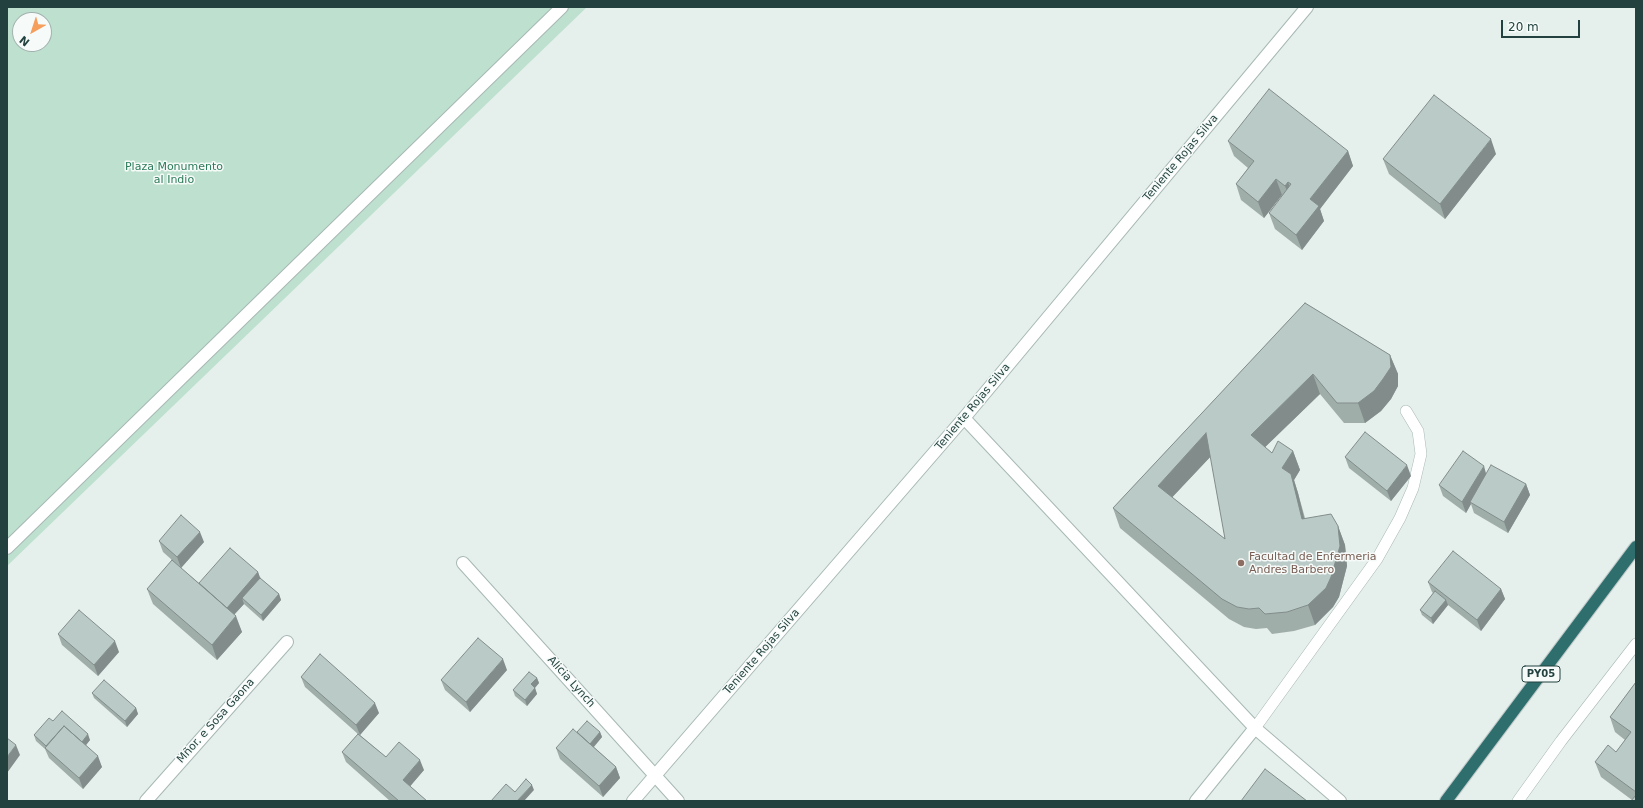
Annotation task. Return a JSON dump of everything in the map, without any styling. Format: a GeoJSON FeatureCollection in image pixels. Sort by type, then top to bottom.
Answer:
{"type":"FeatureCollection","features":[{"type":"Feature","properties":{"kind":"highway","name":"PY05"},"geometry":{"type":"LineString","coordinates":[[1446,801],[1636,547]]}},
{"type":"Feature","properties":{"kind":"street"},"geometry":{"type":"LineString","coordinates":[[7,548],[562,7]]}},
{"type":"Feature","properties":{"kind":"street","name":"Teniente Rojas Silva"},"geometry":{"type":"LineString","coordinates":[[633,801],[964,418],[1307,7]]}},
{"type":"Feature","properties":{"kind":"street"},"geometry":{"type":"LineString","coordinates":[[964,418],[1255,728],[1340,801]]}},
{"type":"Feature","properties":{"kind":"street","name":"Alicia Lynch"},"geometry":{"type":"LineString","coordinates":[[463,563],[678,801]]}},
{"type":"Feature","properties":{"kind":"street","name":"Mñor. e Sosa Gaona"},"geometry":{"type":"LineString","coordinates":[[146,801],[287,642]]}},
{"type":"Feature","properties":{"kind":"street"},"geometry":{"type":"LineString","coordinates":[[1196,801],[1255,728]]}},
{"type":"Feature","properties":{"kind":"lane"},"geometry":{"type":"LineString","coordinates":[[1255,728],[1377,558],[1400,518],[1413,488],[1420,454],[1418,431],[1406,411]]}},
{"type":"Feature","properties":{"kind":"lane"},"geometry":{"type":"LineString","coordinates":[[1518,801],[1561,741],[1636,644]]}},
{"type":"Feature","properties":{"kind":"green space","name":"Plaza Monumento al Indio"},"geometry":{"type":"Polygon","coordinates":[[[7,7],[587,7],[7,566],[7,7]]]}},
{"type":"Feature","properties":{"kind":"building"},"geometry":{"type":"Polygon","coordinates":[[[1269,89],[1348,151],[1310,199],[1319,206],[1296,235],[1269,213],[1291,184],[1288,182],[1285,186],[1276,179],[1258,202],[1236,184],[1254,161],[1228,141],[1269,89]]]}},
{"type":"Feature","properties":{"kind":"building"},"geometry":{"type":"Polygon","coordinates":[[[1434,95],[1491,139],[1440,204],[1383,159],[1434,95]]]}},
{"type":"Feature","properties":{"kind":"building"},"geometry":{"type":"Polygon","coordinates":[[[1305,303],[1390,355],[1391,367],[1383,379],[1374,391],[1358,403],[1337,403],[1313,374],[1251,435],[1272,453],[1278,441],[1293,451],[1282,468],[1291,474],[1302,519],[1331,514],[1338,526],[1340,546],[1331,577],[1326,588],[1308,605],[1287,612],[1265,614],[1259,608],[1249,609],[1237,607],[1222,599],[1113,508],[1305,303]],[[1206,433],[1158,486],[1225,539],[1206,433]]]}},
{"type":"Feature","properties":{"kind":"building"},"geometry":{"type":"Polygon","coordinates":[[[1365,432],[1407,465],[1387,491],[1345,457],[1365,432]]]}},
{"type":"Feature","properties":{"kind":"building"},"geometry":{"type":"Polygon","coordinates":[[[1463,451],[1484,466],[1462,502],[1439,485],[1463,451]]]}},
{"type":"Feature","properties":{"kind":"building"},"geometry":{"type":"Polygon","coordinates":[[[1491,465],[1526,484],[1504,522],[1470,502],[1491,465]]]}},
{"type":"Feature","properties":{"kind":"building"},"geometry":{"type":"Polygon","coordinates":[[[181,515],[200,532],[177,557],[159,541],[181,515]]]}},
{"type":"Feature","properties":{"kind":"building"},"geometry":{"type":"Polygon","coordinates":[[[230,548],[258,572],[227,608],[199,583],[230,548]]]}},
{"type":"Feature","properties":{"kind":"building"},"geometry":{"type":"Polygon","coordinates":[[[1453,551],[1501,589],[1477,620],[1428,582],[1453,551]]]}},
{"type":"Feature","properties":{"kind":"building"},"geometry":{"type":"Polygon","coordinates":[[[172,560],[236,616],[212,645],[147,589],[172,560]]]}},
{"type":"Feature","properties":{"kind":"building"},"geometry":{"type":"Polygon","coordinates":[[[260,578],[279,594],[261,615],[242,598],[260,578]]]}},
{"type":"Feature","properties":{"kind":"building"},"geometry":{"type":"Polygon","coordinates":[[[1435,591],[1446,600],[1431,618],[1420,610],[1435,591]]]}},
{"type":"Feature","properties":{"kind":"building"},"geometry":{"type":"Polygon","coordinates":[[[79,610],[115,641],[94,665],[58,634],[79,610]]]}},
{"type":"Feature","properties":{"kind":"building"},"geometry":{"type":"Polygon","coordinates":[[[478,638],[503,659],[466,702],[441,680],[478,638]]]}},
{"type":"Feature","properties":{"kind":"building"},"geometry":{"type":"Polygon","coordinates":[[[320,654],[375,703],[356,725],[301,677],[320,654]]]}},
{"type":"Feature","properties":{"kind":"building"},"geometry":{"type":"Polygon","coordinates":[[[529,672],[537,678],[531,684],[535,688],[525,700],[513,690],[529,672]]]}},
{"type":"Feature","properties":{"kind":"building"},"geometry":{"type":"Polygon","coordinates":[[[104,680],[136,708],[125,721],[92,693],[104,680]]]}},
{"type":"Feature","properties":{"kind":"building"},"geometry":{"type":"Polygon","coordinates":[[[1636,682],[1636,792],[1595,762],[1608,745],[1616,752],[1631,732],[1610,717],[1636,682]]]}},
{"type":"Feature","properties":{"kind":"building"},"geometry":{"type":"Polygon","coordinates":[[[62,711],[88,734],[82,742],[64,726],[46,746],[34,735],[49,718],[53,721],[62,711]]]}},
{"type":"Feature","properties":{"kind":"building"},"geometry":{"type":"Polygon","coordinates":[[[587,721],[600,732],[590,744],[577,732],[587,721]]]}},
{"type":"Feature","properties":{"kind":"building"},"geometry":{"type":"Polygon","coordinates":[[[64,726],[98,756],[79,778],[45,748],[64,726]]]}},
{"type":"Feature","properties":{"kind":"building"},"geometry":{"type":"Polygon","coordinates":[[[573,729],[616,767],[599,786],[556,748],[573,729]]]}},
{"type":"Feature","properties":{"kind":"building"},"geometry":{"type":"Polygon","coordinates":[[[358,734],[386,757],[399,742],[420,760],[403,780],[427,801],[399,801],[342,752],[358,734]]]}},
{"type":"Feature","properties":{"kind":"building"},"geometry":{"type":"Polygon","coordinates":[[[7,738],[16,745],[7,757],[7,738]]]}},
{"type":"Feature","properties":{"kind":"building"},"geometry":{"type":"Polygon","coordinates":[[[1265,769],[1307,801],[1241,801],[1265,769]]]}},
{"type":"Feature","properties":{"kind":"building"},"geometry":{"type":"Polygon","coordinates":[[[526,779],[532,785],[517,801],[491,801],[506,784],[515,792],[526,779]]]}},
{"type":"Feature","properties":{"kind":"building"},"geometry":{"type":"Polygon","coordinates":[[[1636,795],[1636,801],[1631,801],[1636,795]]]}},
{"type":"Feature","properties":{"kind":"place","name":"Facultad de Enfermeria Andres Barbero"},"geometry":{"type":"Point","coordinates":[1241,563]}}]}
